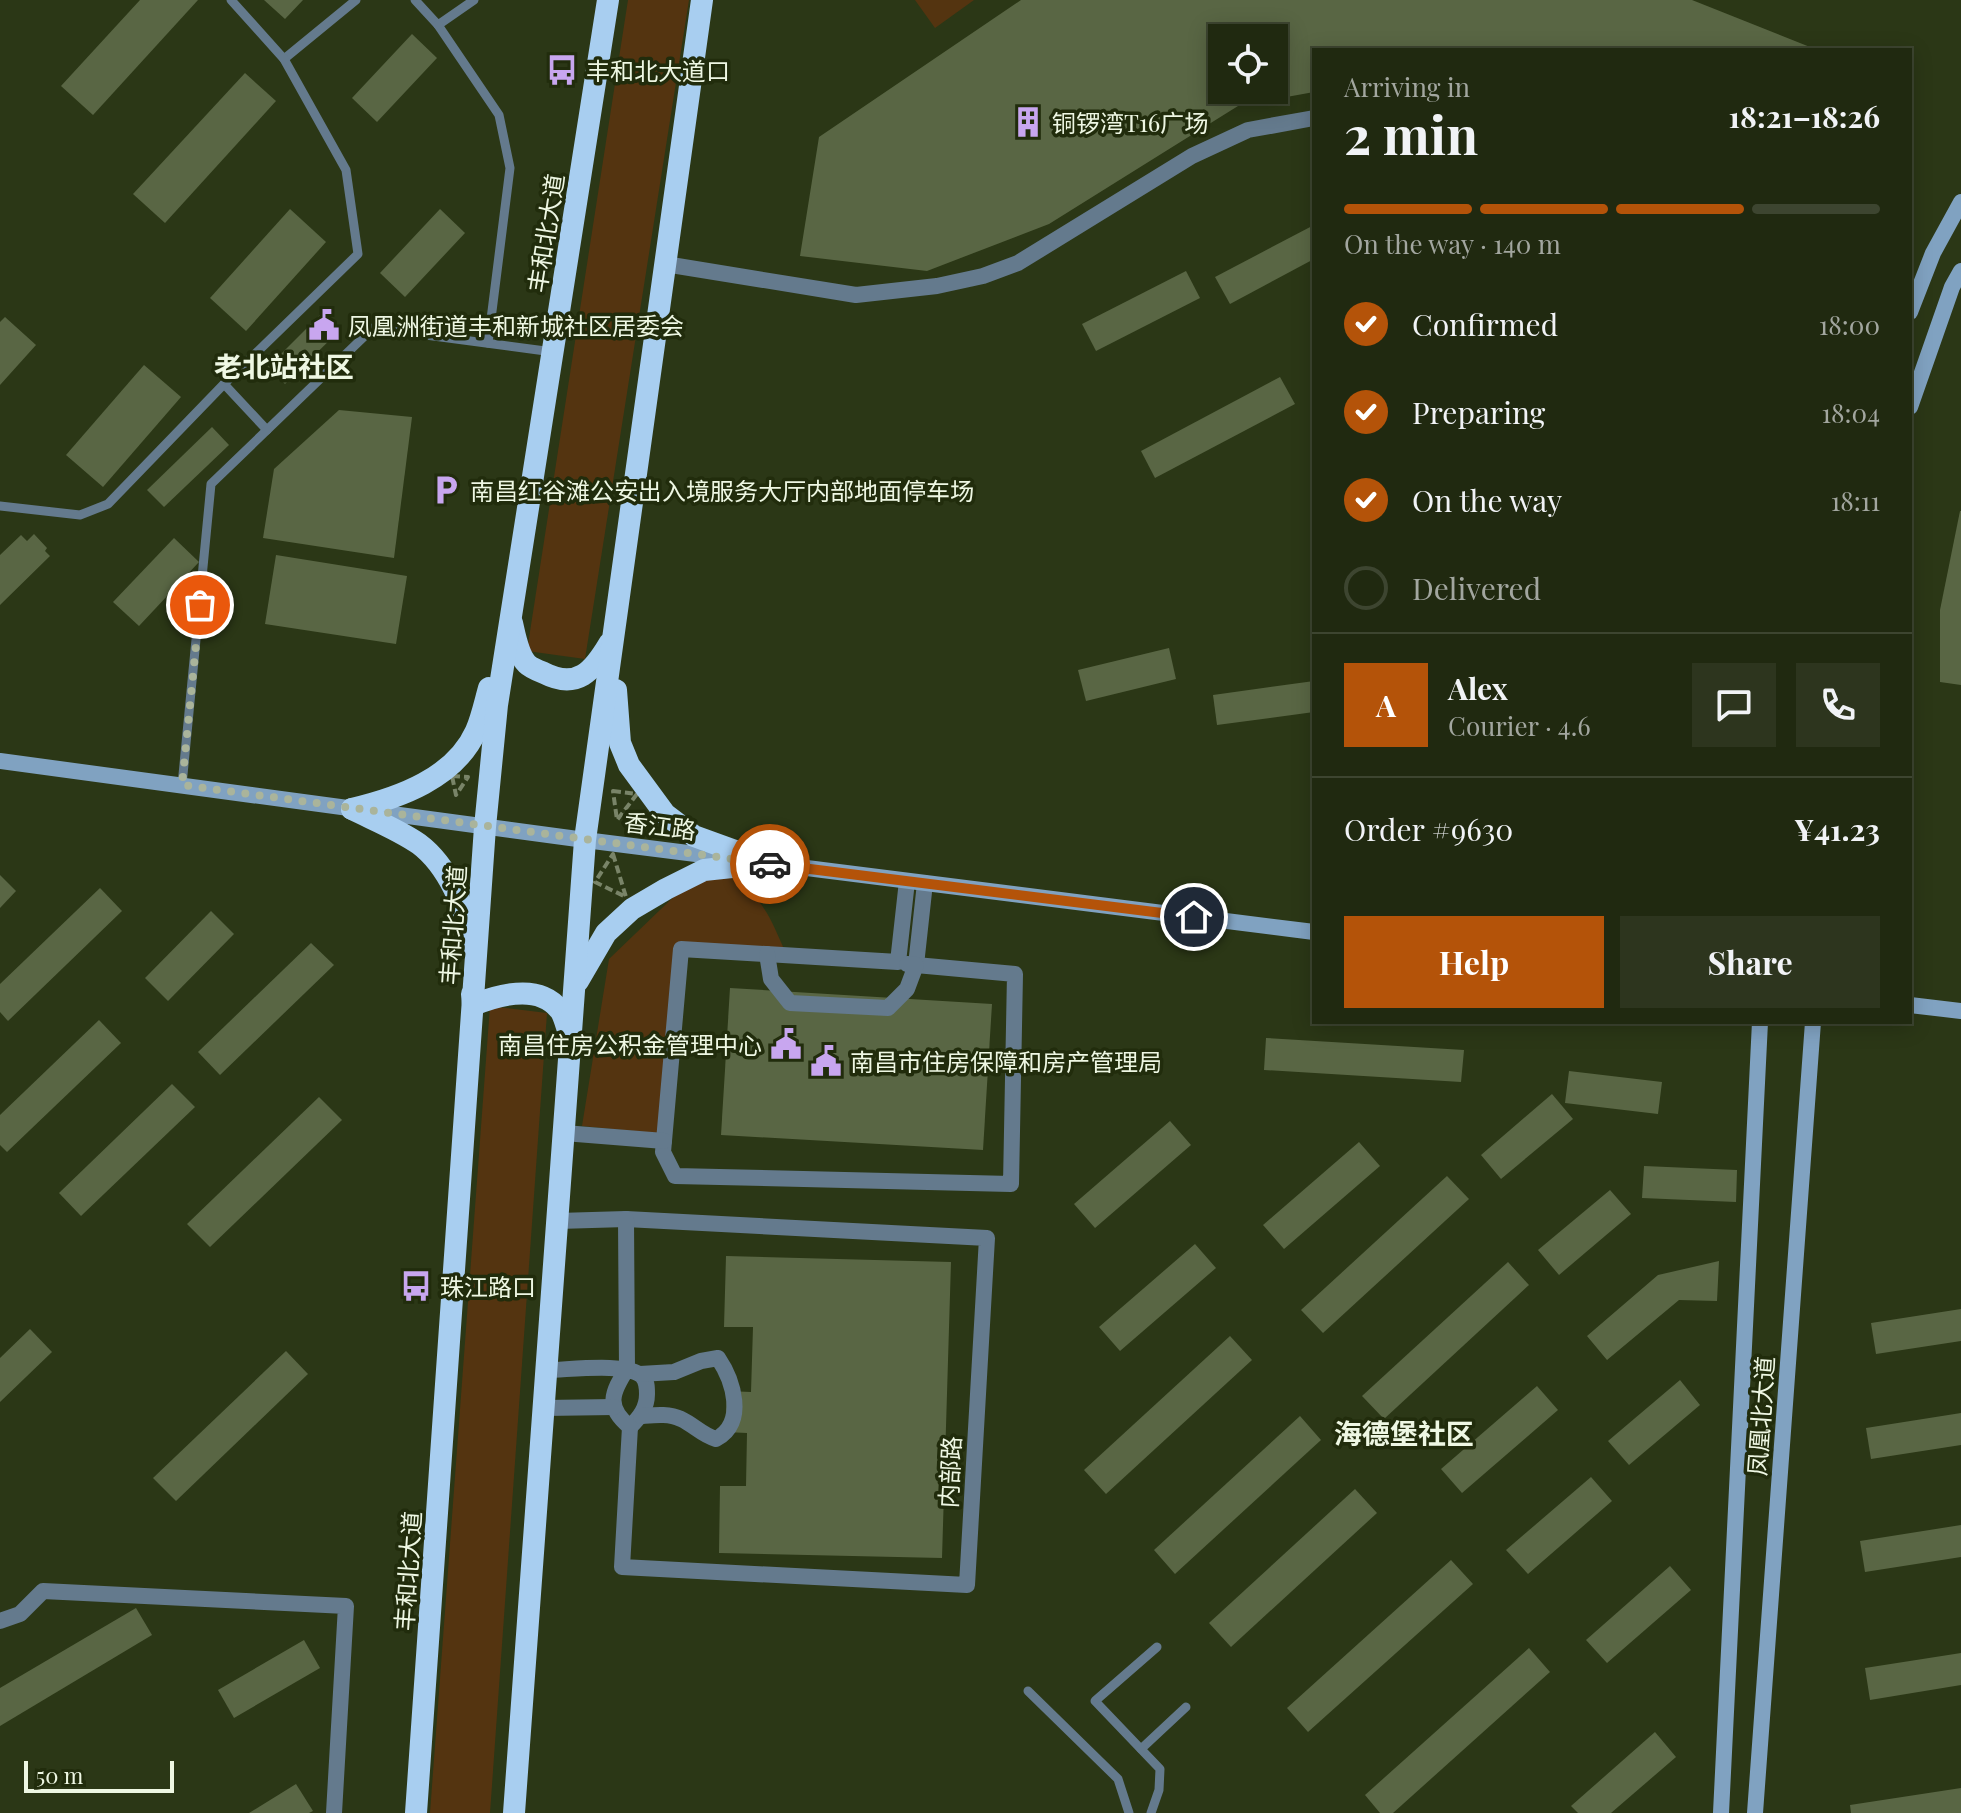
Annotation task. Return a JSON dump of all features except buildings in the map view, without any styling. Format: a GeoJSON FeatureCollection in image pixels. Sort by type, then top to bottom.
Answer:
{"type":"FeatureCollection","features":[{"type":"Feature","properties":{"kind":"highway","name":"丰和北大道"},"geometry":{"type":"LineString","coordinates":[[416,1813],[485,827],[497,705],[608,0]]}},
{"type":"Feature","properties":{"kind":"highway"},"geometry":{"type":"LineString","coordinates":[[514,1813],[585,840],[702,0]]}},
{"type":"Feature","properties":{"kind":"highway"},"geometry":{"type":"LineString","coordinates":[[510,618],[518,646],[528,665],[568,681],[595,667],[614,636]]}},
{"type":"Feature","properties":{"kind":"highway"},"geometry":{"type":"LineString","coordinates":[[352,809],[383,802],[411,790],[439,774],[464,751],[476,730],[510,618]]}},
{"type":"Feature","properties":{"kind":"highway"},"geometry":{"type":"LineString","coordinates":[[614,636],[620,743],[629,765],[665,814],[694,836],[768,863]]}},
{"type":"Feature","properties":{"kind":"highway"},"geometry":{"type":"LineString","coordinates":[[352,809],[420,845],[441,867],[469,931],[473,1005],[501,993],[527,994],[545,999],[559,1009],[571,1038]]}},
{"type":"Feature","properties":{"kind":"highway"},"geometry":{"type":"LineString","coordinates":[[575,986],[606,933],[632,909],[704,870],[768,863]]}},
{"type":"Feature","properties":{"kind":"main road"},"geometry":{"type":"LineString","coordinates":[[1912,307],[1933,253],[1961,202]]}},
{"type":"Feature","properties":{"kind":"main road"},"geometry":{"type":"LineString","coordinates":[[1912,401],[1952,287],[1961,271]]}},
{"type":"Feature","properties":{"kind":"main road","name":"香江路"},"geometry":{"type":"LineString","coordinates":[[0,761],[485,827],[1312,932]]}},
{"type":"Feature","properties":{"kind":"main road"},"geometry":{"type":"LineString","coordinates":[[1912,1005],[1961,1011]]}},
{"type":"Feature","properties":{"kind":"main road","name":"凤凰北大道"},"geometry":{"type":"LineString","coordinates":[[1721,1813],[1760,1024]]}},
{"type":"Feature","properties":{"kind":"main road","name":"凤凰北大道"},"geometry":{"type":"LineString","coordinates":[[1755,1813],[1813,1024]]}},
{"type":"Feature","properties":{"kind":"street"},"geometry":{"type":"LineString","coordinates":[[665,264],[856,295],[937,286],[983,276],[1018,263],[1192,156],[1248,130],[1312,118]]}},
{"type":"Feature","properties":{"kind":"street"},"geometry":{"type":"LineString","coordinates":[[898,962],[907,881]]}},
{"type":"Feature","properties":{"kind":"street"},"geometry":{"type":"LineString","coordinates":[[767,954],[771,979],[790,1003],[888,1008],[907,989],[916,965],[925,883]]}},
{"type":"Feature","properties":{"kind":"street"},"geometry":{"type":"LineString","coordinates":[[681,949],[898,962],[1015,974],[1011,1184],[675,1176],[664,1146],[681,949]]}},
{"type":"Feature","properties":{"kind":"street"},"geometry":{"type":"LineString","coordinates":[[564,1138],[664,1146]]}},
{"type":"Feature","properties":{"kind":"street"},"geometry":{"type":"LineString","coordinates":[[626,1219],[634,1372],[647,1383],[647,1400],[636,1422]]}},
{"type":"Feature","properties":{"kind":"street","name":"内部路"},"geometry":{"type":"LineString","coordinates":[[558,1221],[626,1219],[987,1238],[967,1585],[622,1567],[636,1422]]}},
{"type":"Feature","properties":{"kind":"street"},"geometry":{"type":"LineString","coordinates":[[547,1370],[674,1372],[691,1364],[718,1358],[730,1379],[735,1409],[730,1426],[716,1439],[680,1418],[659,1415],[636,1422],[620,1419],[614,1407],[614,1389],[634,1372]]}},
{"type":"Feature","properties":{"kind":"street"},"geometry":{"type":"LineString","coordinates":[[544,1408],[614,1407]]}},
{"type":"Feature","properties":{"kind":"street"},"geometry":{"type":"LineString","coordinates":[[0,1621],[20,1614],[43,1591],[346,1606],[334,1813]]}},
{"type":"Feature","properties":{"kind":"lane"},"geometry":{"type":"LineString","coordinates":[[0,506],[80,515],[108,504],[224,384],[358,254],[346,170],[284,59],[231,0]]}},
{"type":"Feature","properties":{"kind":"lane"},"geometry":{"type":"LineString","coordinates":[[284,59],[356,0]]}},
{"type":"Feature","properties":{"kind":"lane"},"geometry":{"type":"LineString","coordinates":[[415,0],[438,25],[499,115],[510,168],[488,343]]}},
{"type":"Feature","properties":{"kind":"lane"},"geometry":{"type":"LineString","coordinates":[[438,25],[474,0]]}},
{"type":"Feature","properties":{"kind":"lane"},"geometry":{"type":"LineString","coordinates":[[182,785],[211,484],[373,328],[553,352]]}},
{"type":"Feature","properties":{"kind":"lane"},"geometry":{"type":"LineString","coordinates":[[224,384],[267,430]]}},
{"type":"Feature","properties":{"kind":"lane"},"geometry":{"type":"LineString","coordinates":[[1151,1813],[1159,1790],[1160,1769],[1095,1701],[1157,1647]]}},
{"type":"Feature","properties":{"kind":"lane"},"geometry":{"type":"LineString","coordinates":[[1028,1691],[1118,1779],[1129,1813]]}},
{"type":"Feature","properties":{"kind":"lane"},"geometry":{"type":"LineString","coordinates":[[1141,1749],[1186,1707]]}},
{"type":"Feature","properties":{"kind":"path"},"geometry":{"type":"LineString","coordinates":[[613,791],[637,794],[630,802],[617,820],[613,791]]}},
{"type":"Feature","properties":{"kind":"path"},"geometry":{"type":"LineString","coordinates":[[613,854],[621,883],[626,897],[595,882],[613,854]]}},
{"type":"Feature","properties":{"kind":"shaded area"},"geometry":{"type":"Polygon","coordinates":[[[628,0],[689,0],[585,659],[527,651],[628,0]]]}},
{"type":"Feature","properties":{"kind":"shaded area"},"geometry":{"type":"Polygon","coordinates":[[[915,0],[974,0],[935,28],[915,0]]]}},
{"type":"Feature","properties":{"kind":"shaded area"},"geometry":{"type":"Polygon","coordinates":[[[722,871],[755,897],[785,951],[677,945],[664,1134],[582,1126],[609,959],[686,885],[722,871]]]}},
{"type":"Feature","properties":{"kind":"shaded area"},"geometry":{"type":"Polygon","coordinates":[[[490,1006],[547,1013],[490,1813],[430,1813],[490,1006]]]}},
{"type":"Feature","properties":{"kind":"way so far"},"geometry":{"type":"LineString","coordinates":[[200,605],[182,785],[770,864]]}},
{"type":"Feature","properties":{"kind":"place","name":"丰和北大道口"},"geometry":{"type":"Point","coordinates":[562,70]}},
{"type":"Feature","properties":{"kind":"place","name":"铜锣湾T16广场"},"geometry":{"type":"Point","coordinates":[1028,122]}},
{"type":"Feature","properties":{"kind":"place","name":"凤凰洲街道丰和新城社区居委会"},"geometry":{"type":"Point","coordinates":[324,325]}},
{"type":"Feature","properties":{"kind":"place","name":"南昌红谷滩公安出入境服务大厅内部地面停车场"},"geometry":{"type":"Point","coordinates":[446,490]}},
{"type":"Feature","properties":{"kind":"place","name":"南昌住房公积金管理中心"},"geometry":{"type":"Point","coordinates":[786,1044]}},
{"type":"Feature","properties":{"kind":"place","name":"南昌市住房保障和房产管理局"},"geometry":{"type":"Point","coordinates":[826,1061]}},
{"type":"Feature","properties":{"kind":"place","name":"珠江路口"},"geometry":{"type":"Point","coordinates":[416,1286]}},
{"type":"Feature","properties":{"kind":"district","name":"老北站社区"},"geometry":{"type":"Point","coordinates":[284,365]}},
{"type":"Feature","properties":{"kind":"district","name":"海德堡社区"},"geometry":{"type":"Point","coordinates":[1404,1432]}},
{"type":"Feature","properties":{"kind":"route"},"geometry":{"type":"LineString","coordinates":[[770,864],[1194,917]]}}]}
